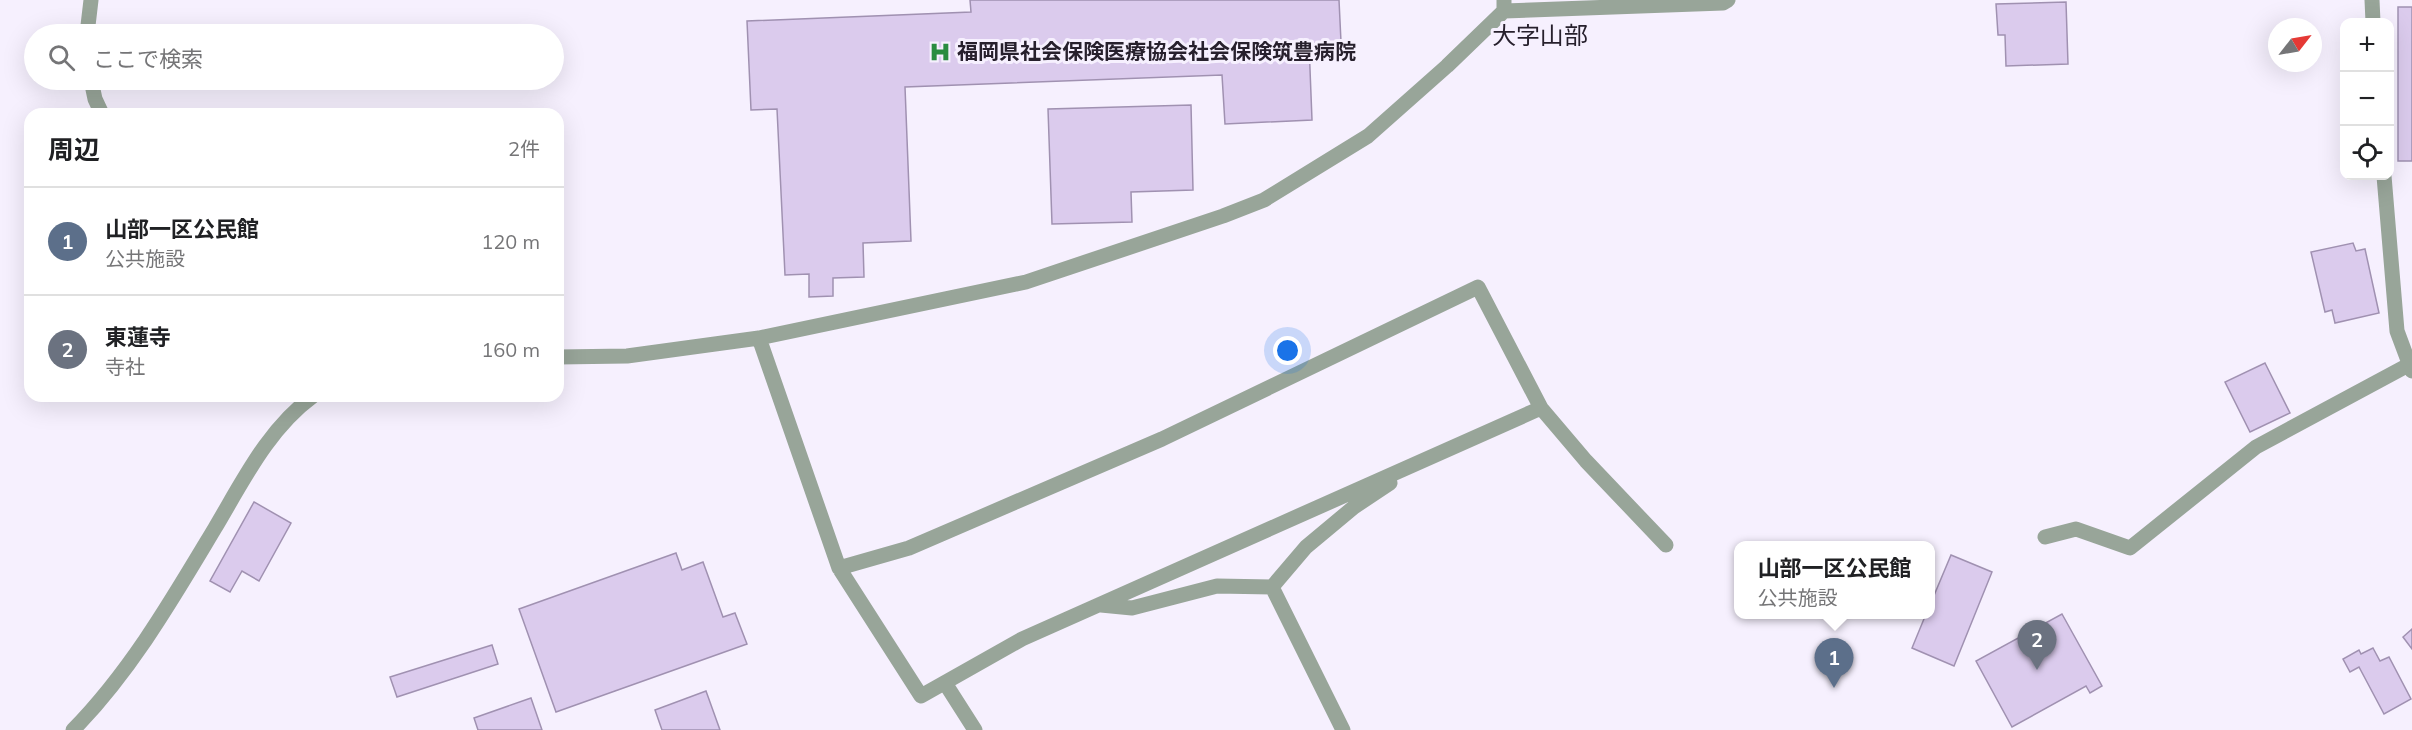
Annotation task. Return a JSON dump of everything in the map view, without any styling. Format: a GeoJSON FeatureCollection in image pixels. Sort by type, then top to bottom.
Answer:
{"type":"FeatureCollection","features":[{"type":"Feature","properties":{"kind":"street"},"geometry":{"type":"LineString","coordinates":[[88,24],[92,0]]}},
{"type":"Feature","properties":{"kind":"street"},"geometry":{"type":"LineString","coordinates":[[564,357],[627,356],[759,338],[1026,282],[1264,200],[1368,136],[1447,66],[1504,5],[1723,3],[1728,0]]}},
{"type":"Feature","properties":{"kind":"street"},"geometry":{"type":"LineString","coordinates":[[2372,0],[2373,18]]}},
{"type":"Feature","properties":{"kind":"street"},"geometry":{"type":"LineString","coordinates":[[94,90],[99,108]]}},
{"type":"Feature","properties":{"kind":"street"},"geometry":{"type":"LineString","coordinates":[[2045,537],[2076,529],[2130,548],[2256,447],[2411,366],[2397,331],[2384,180]]}},
{"type":"Feature","properties":{"kind":"street"},"geometry":{"type":"LineString","coordinates":[[839,568],[909,548],[1162,439],[1478,287],[1541,408],[1586,461],[1666,545]]}},
{"type":"Feature","properties":{"kind":"street"},"geometry":{"type":"LineString","coordinates":[[759,338],[839,568],[921,696],[1022,639],[1541,408]]}},
{"type":"Feature","properties":{"kind":"street"},"geometry":{"type":"LineString","coordinates":[[73,730],[104,699],[173,598],[263,449],[294,410],[305,402]]}},
{"type":"Feature","properties":{"kind":"street"},"geometry":{"type":"LineString","coordinates":[[1099,604],[1132,608],[1217,586],[1272,586],[1306,547],[1338,520],[1425,460]]}},
{"type":"Feature","properties":{"kind":"street"},"geometry":{"type":"LineString","coordinates":[[1272,586],[1343,730]]}},
{"type":"Feature","properties":{"kind":"street"},"geometry":{"type":"LineString","coordinates":[[945,683],[975,730]]}},
{"type":"Feature","properties":{"kind":"building"},"geometry":{"type":"Polygon","coordinates":[[[970,0],[1339,0],[1341,42],[1309,44],[1312,120],[1225,124],[1222,75],[905,87],[911,241],[863,243],[864,277],[833,278],[833,296],[809,297],[809,274],[785,275],[777,109],[751,110],[747,21],[971,12],[970,0]]]}},
{"type":"Feature","properties":{"kind":"building"},"geometry":{"type":"Polygon","coordinates":[[[2066,2],[2068,64],[2006,66],[2005,35],[1998,35],[1996,4],[2066,2]]]}},
{"type":"Feature","properties":{"kind":"building"},"geometry":{"type":"Polygon","coordinates":[[[2398,7],[2412,7],[2412,161],[2398,161],[2398,7]]]}},
{"type":"Feature","properties":{"kind":"building"},"geometry":{"type":"Polygon","coordinates":[[[1191,105],[1193,190],[1131,192],[1132,222],[1052,224],[1048,109],[1191,105]]]}},
{"type":"Feature","properties":{"kind":"building"},"geometry":{"type":"Polygon","coordinates":[[[2353,243],[2356,251],[2365,249],[2379,313],[2335,323],[2332,310],[2325,312],[2311,252],[2353,243]]]}},
{"type":"Feature","properties":{"kind":"building"},"geometry":{"type":"Polygon","coordinates":[[[2265,363],[2290,413],[2250,432],[2225,382],[2265,363]]]}},
{"type":"Feature","properties":{"kind":"building"},"geometry":{"type":"Polygon","coordinates":[[[254,502],[291,523],[259,581],[242,571],[230,592],[210,581],[254,502]]]}},
{"type":"Feature","properties":{"kind":"building"},"geometry":{"type":"Polygon","coordinates":[[[676,553],[682,570],[703,562],[723,617],[735,613],[747,644],[556,712],[519,609],[676,553]]]}},
{"type":"Feature","properties":{"kind":"building"},"geometry":{"type":"Polygon","coordinates":[[[1951,555],[1992,572],[1954,666],[1912,648],[1924,619],[1935,619],[1935,593],[1951,555]]]}},
{"type":"Feature","properties":{"kind":"building"},"geometry":{"type":"Polygon","coordinates":[[[2062,614],[2102,686],[2090,693],[2086,686],[2012,727],[1976,661],[2062,614]]]}},
{"type":"Feature","properties":{"kind":"building"},"geometry":{"type":"Polygon","coordinates":[[[2412,629],[2412,649],[2403,637],[2412,629]]]}},
{"type":"Feature","properties":{"kind":"building"},"geometry":{"type":"Polygon","coordinates":[[[492,645],[498,664],[397,697],[390,677],[492,645]]]}},
{"type":"Feature","properties":{"kind":"building"},"geometry":{"type":"Polygon","coordinates":[[[2373,648],[2380,661],[2389,657],[2411,699],[2384,714],[2359,667],[2350,672],[2343,659],[2359,650],[2361,654],[2373,648]]]}},
{"type":"Feature","properties":{"kind":"building"},"geometry":{"type":"Polygon","coordinates":[[[706,691],[720,730],[662,730],[655,710],[706,691]]]}},
{"type":"Feature","properties":{"kind":"building"},"geometry":{"type":"Polygon","coordinates":[[[531,698],[542,730],[478,730],[474,718],[531,698]]]}},
{"type":"Feature","properties":{"kind":"place","name":"福岡県社会保険医療協会社会保険筑豊病院"},"geometry":{"type":"Point","coordinates":[940,52]}},
{"type":"Feature","properties":{"kind":"place","name":"東蓮寺"},"geometry":{"type":"Point","coordinates":[2037,670]}},
{"type":"Feature","properties":{"kind":"place","name":"山部一区公民館"},"geometry":{"type":"Point","coordinates":[1834,688]}},
{"type":"Feature","properties":{"kind":"district","name":"大字山部"},"geometry":{"type":"Point","coordinates":[1540,36]}}]}
